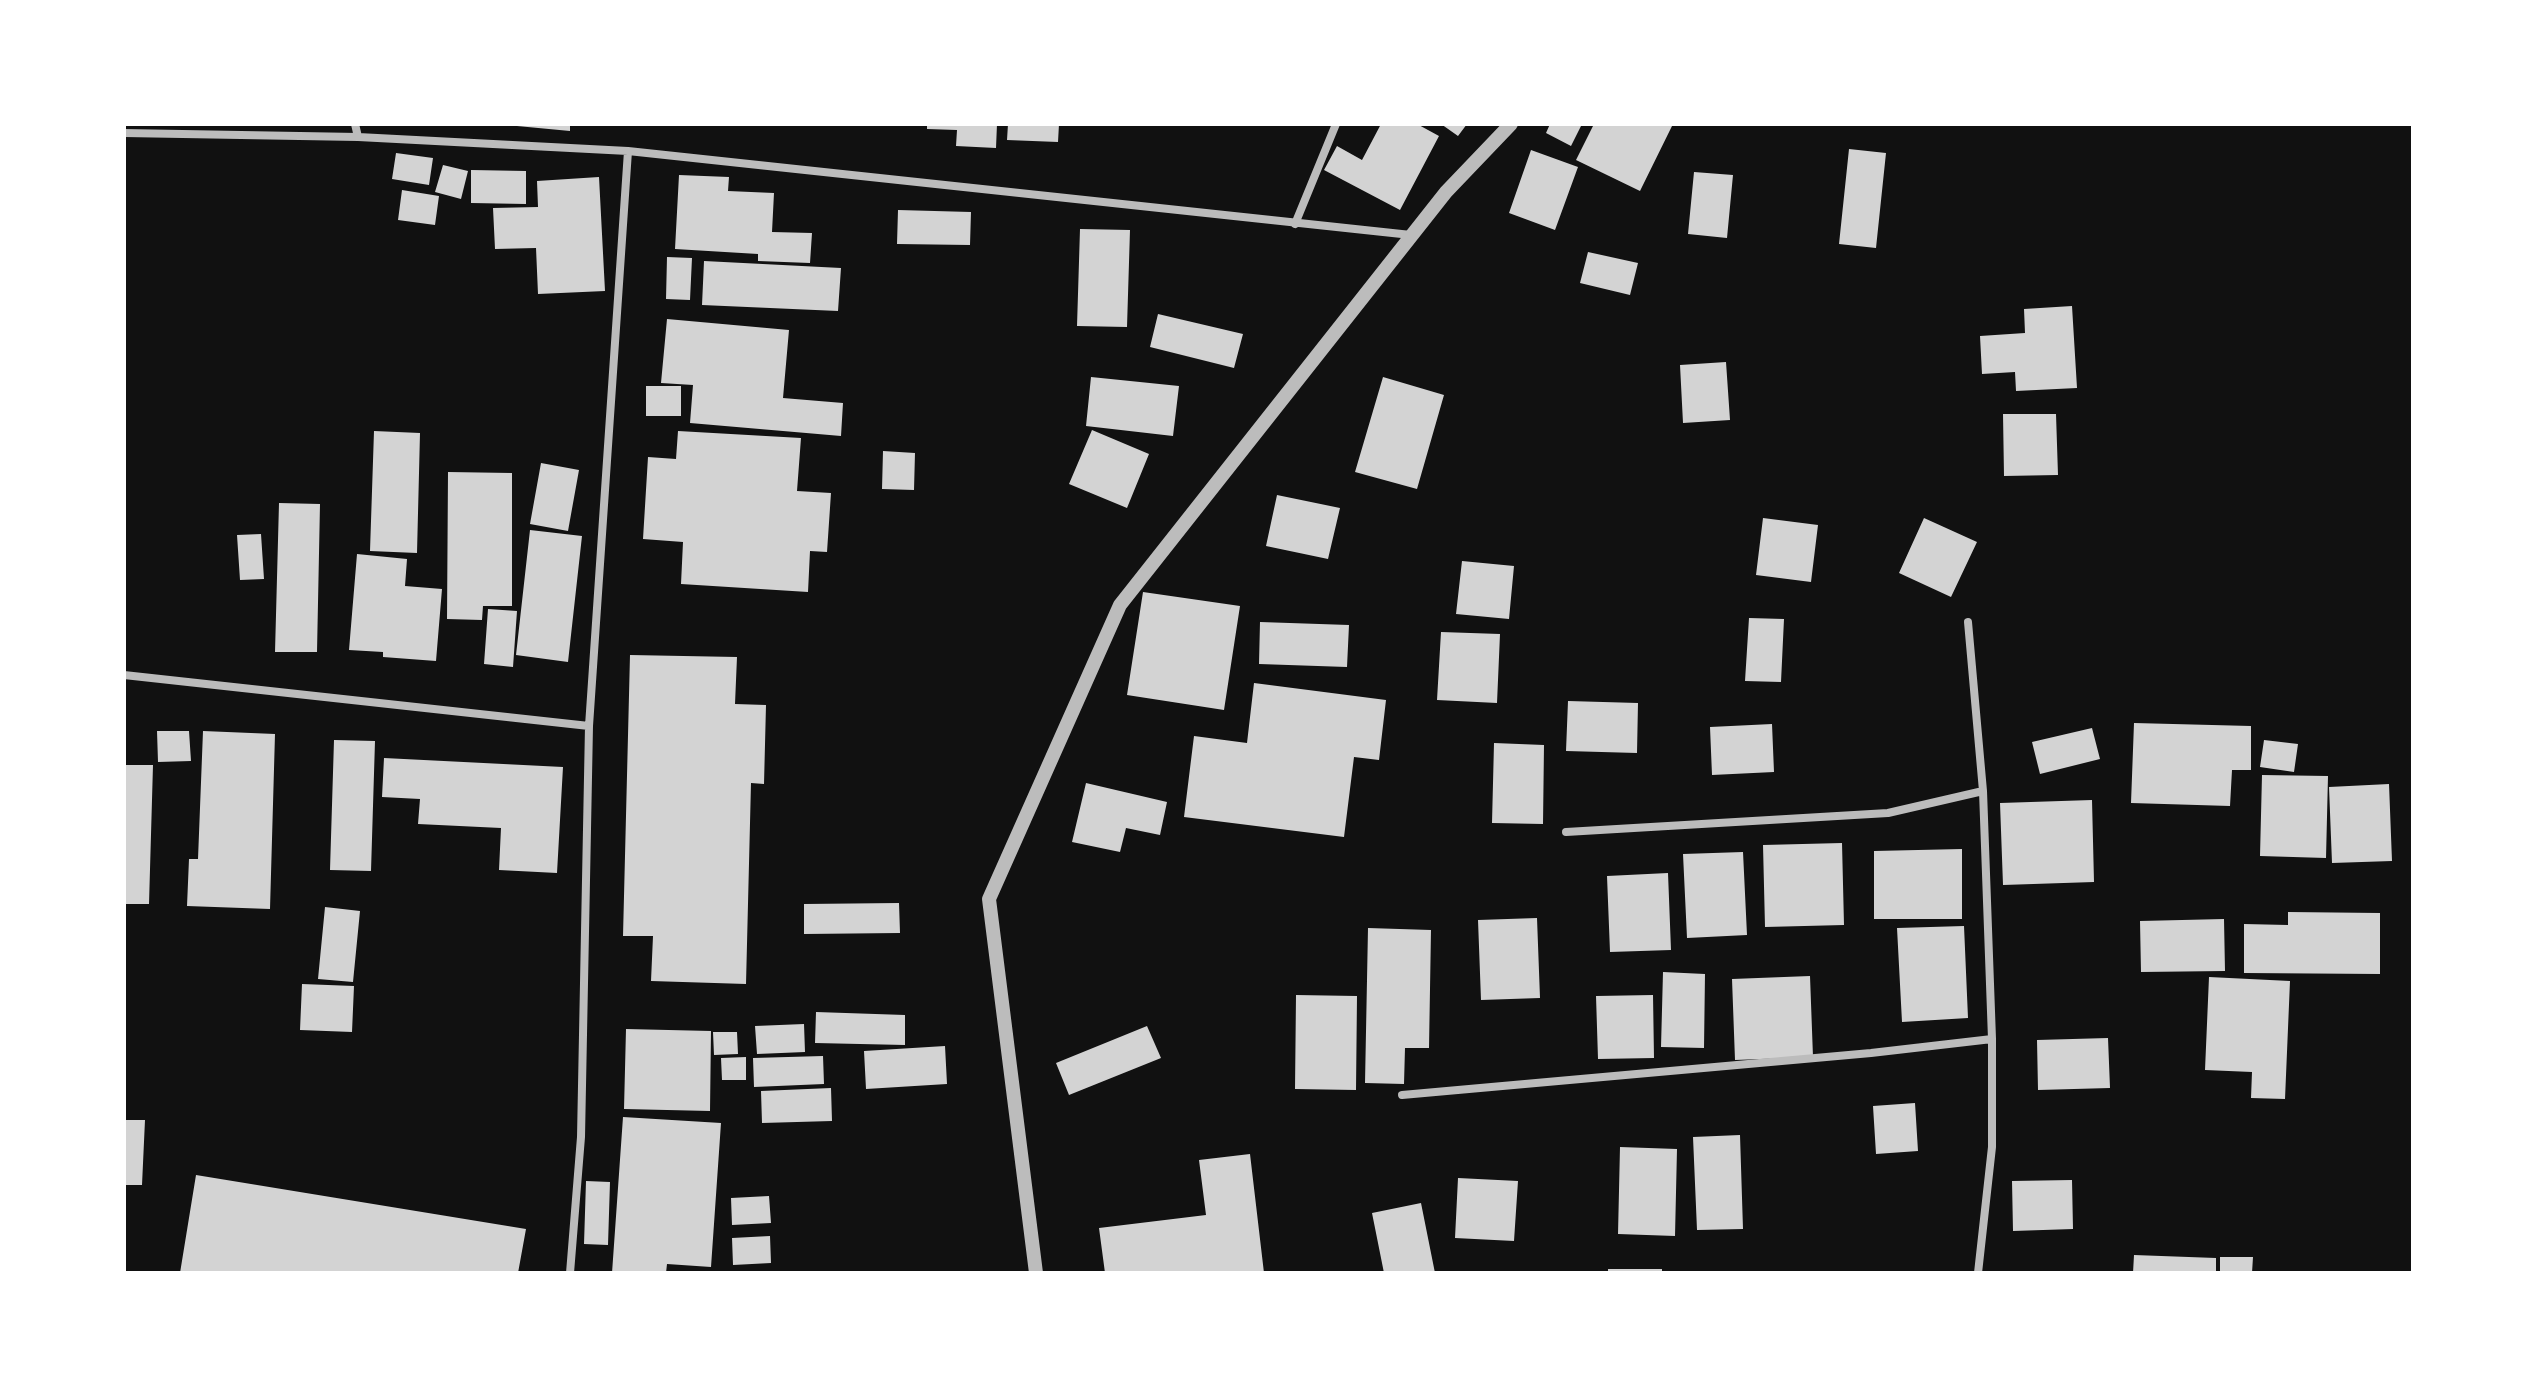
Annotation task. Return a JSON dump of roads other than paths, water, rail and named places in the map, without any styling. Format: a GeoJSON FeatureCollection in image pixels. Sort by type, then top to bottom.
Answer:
{"type":"FeatureCollection","features":[{"type":"Feature","properties":{"kind":"street"},"geometry":{"type":"LineString","coordinates":[[355,124],[358,137]]}},
{"type":"Feature","properties":{"kind":"street"},"geometry":{"type":"LineString","coordinates":[[1295,224],[1336,124]]}},
{"type":"Feature","properties":{"kind":"street"},"geometry":{"type":"LineString","coordinates":[[1036,1273],[989,899],[1120,605],[1411,235],[1446,192],[1511,124]]}},
{"type":"Feature","properties":{"kind":"street"},"geometry":{"type":"LineString","coordinates":[[124,133],[358,137],[628,151],[1411,235]]}},
{"type":"Feature","properties":{"kind":"street"},"geometry":{"type":"LineString","coordinates":[[570,1273],[581,1137],[589,726],[628,151]]}},
{"type":"Feature","properties":{"kind":"street"},"geometry":{"type":"LineString","coordinates":[[1968,622],[1983,791],[1992,1039],[1992,1147],[1978,1273]]}},
{"type":"Feature","properties":{"kind":"street"},"geometry":{"type":"LineString","coordinates":[[124,675],[589,726]]}},
{"type":"Feature","properties":{"kind":"street"},"geometry":{"type":"LineString","coordinates":[[1566,832],[1888,813],[1983,791]]}},
{"type":"Feature","properties":{"kind":"street"},"geometry":{"type":"LineString","coordinates":[[1402,1095],[1871,1053],[1992,1039]]}}]}
